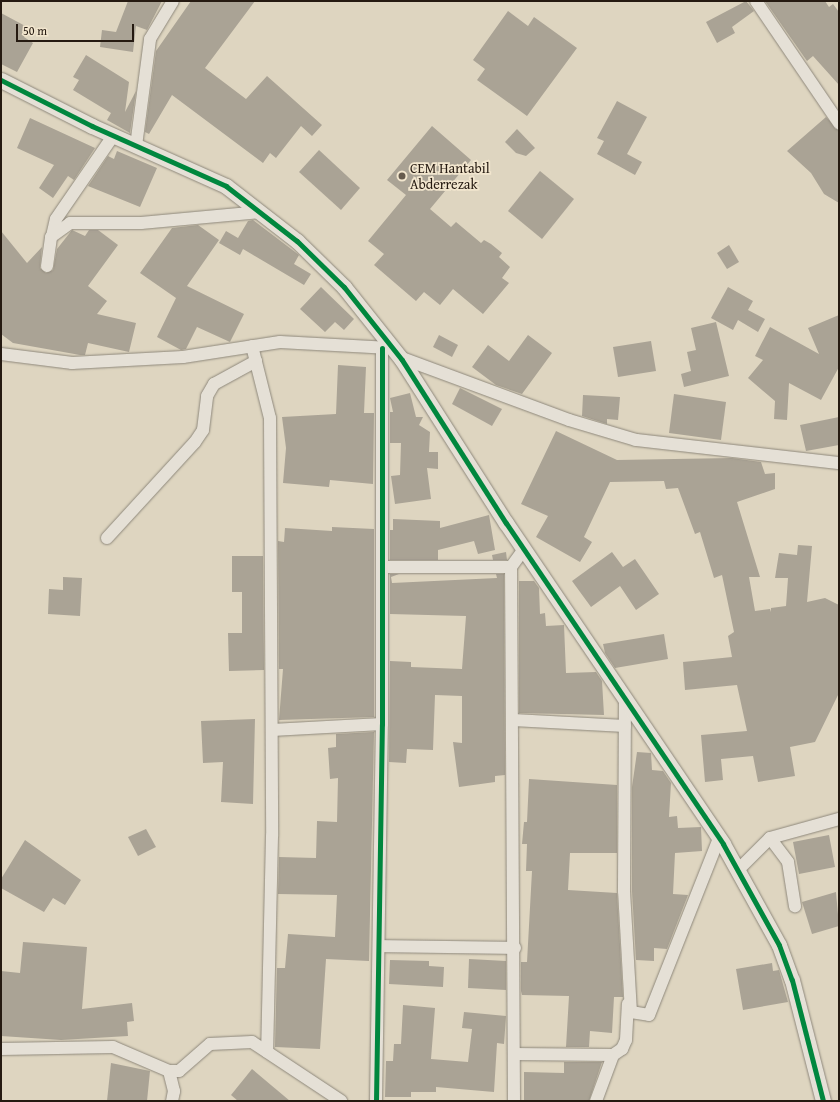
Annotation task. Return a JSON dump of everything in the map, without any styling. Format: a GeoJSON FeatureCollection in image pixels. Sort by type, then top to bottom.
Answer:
{"type":"FeatureCollection","features":[{"type":"Feature","properties":{"kind":"street"},"geometry":{"type":"LineString","coordinates":[[136,146],[150,39],[173,1]]}},
{"type":"Feature","properties":{"kind":"street"},"geometry":{"type":"LineString","coordinates":[[756,1],[839,123]]}},
{"type":"Feature","properties":{"kind":"street"},"geometry":{"type":"LineString","coordinates":[[1,80],[113,136],[226,186],[297,241],[344,287],[391,351],[625,696],[719,838],[738,870],[779,945],[792,980],[824,1101]]}},
{"type":"Feature","properties":{"kind":"street"},"geometry":{"type":"LineString","coordinates":[[47,266],[51,237],[56,219],[113,136]]}},
{"type":"Feature","properties":{"kind":"street"},"geometry":{"type":"LineString","coordinates":[[51,237],[70,223],[141,223],[260,212]]}},
{"type":"Feature","properties":{"kind":"street"},"geometry":{"type":"LineString","coordinates":[[1,354],[72,363],[124,362],[280,342],[391,351],[568,420],[636,440],[839,463]]}},
{"type":"Feature","properties":{"kind":"street"},"geometry":{"type":"LineString","coordinates":[[252,346],[270,418],[272,730],[267,1052]]}},
{"type":"Feature","properties":{"kind":"street"},"geometry":{"type":"LineString","coordinates":[[376,1101],[382,724],[382,567],[391,351]]}},
{"type":"Feature","properties":{"kind":"street"},"geometry":{"type":"LineString","coordinates":[[108,538],[195,442],[203,430],[207,396],[214,384],[256,361]]}},
{"type":"Feature","properties":{"kind":"street"},"geometry":{"type":"LineString","coordinates":[[514,1101],[515,948],[511,567],[524,549]]}},
{"type":"Feature","properties":{"kind":"street"},"geometry":{"type":"LineString","coordinates":[[382,567],[511,567]]}},
{"type":"Feature","properties":{"kind":"street"},"geometry":{"type":"LineString","coordinates":[[514,1054],[612,1055],[622,1049],[626,1040],[628,1003],[625,696]]}},
{"type":"Feature","properties":{"kind":"street"},"geometry":{"type":"LineString","coordinates":[[513,720],[625,726]]}},
{"type":"Feature","properties":{"kind":"street"},"geometry":{"type":"LineString","coordinates":[[272,730],[382,724]]}},
{"type":"Feature","properties":{"kind":"street"},"geometry":{"type":"LineString","coordinates":[[738,870],[770,838],[839,819]]}},
{"type":"Feature","properties":{"kind":"street"},"geometry":{"type":"LineString","coordinates":[[628,1003],[632,1012],[649,1015],[719,838]]}},
{"type":"Feature","properties":{"kind":"street"},"geometry":{"type":"LineString","coordinates":[[770,838],[788,862],[795,906]]}},
{"type":"Feature","properties":{"kind":"street"},"geometry":{"type":"LineString","coordinates":[[379,946],[515,948]]}},
{"type":"Feature","properties":{"kind":"street"},"geometry":{"type":"LineString","coordinates":[[1,1049],[113,1047],[169,1072],[178,1071],[210,1044],[252,1042],[341,1101]]}},
{"type":"Feature","properties":{"kind":"street"},"geometry":{"type":"LineString","coordinates":[[596,1101],[612,1055]]}},
{"type":"Feature","properties":{"kind":"street"},"geometry":{"type":"LineString","coordinates":[[169,1072],[174,1091],[172,1101]]}},
{"type":"Feature","properties":{"kind":"building"},"geometry":{"type":"Polygon","coordinates":[[[128,1],[162,1],[147,30],[136,26],[133,52],[100,47],[102,30],[116,32],[128,1]]]}},
{"type":"Feature","properties":{"kind":"building"},"geometry":{"type":"Polygon","coordinates":[[[191,1],[255,1],[205,68],[246,99],[267,76],[322,125],[312,136],[301,126],[276,158],[270,153],[263,163],[172,95],[149,134],[145,132],[156,51],[191,1]]]}},
{"type":"Feature","properties":{"kind":"building"},"geometry":{"type":"Polygon","coordinates":[[[746,1],[754,11],[732,27],[735,33],[717,43],[706,22],[746,1]]]}},
{"type":"Feature","properties":{"kind":"building"},"geometry":{"type":"Polygon","coordinates":[[[765,1],[825,1],[829,7],[833,4],[839,12],[839,85],[813,56],[807,61],[765,1]]]}},
{"type":"Feature","properties":{"kind":"building"},"geometry":{"type":"Polygon","coordinates":[[[508,11],[528,26],[534,17],[577,48],[527,116],[477,80],[485,69],[473,60],[508,11]]]}},
{"type":"Feature","properties":{"kind":"building"},"geometry":{"type":"Polygon","coordinates":[[[1,13],[29,28],[24,37],[33,43],[17,72],[1,64],[1,13]]]}},
{"type":"Feature","properties":{"kind":"building"},"geometry":{"type":"Polygon","coordinates":[[[86,55],[129,82],[125,112],[136,91],[130,133],[107,120],[111,113],[73,90],[79,80],[73,77],[86,55]]]}},
{"type":"Feature","properties":{"kind":"building"},"geometry":{"type":"Polygon","coordinates":[[[617,101],[647,117],[627,154],[642,162],[635,175],[597,154],[604,141],[597,138],[617,101]]]}},
{"type":"Feature","properties":{"kind":"building"},"geometry":{"type":"Polygon","coordinates":[[[826,117],[839,130],[839,203],[824,194],[811,173],[787,151],[826,117]]]}},
{"type":"Feature","properties":{"kind":"building"},"geometry":{"type":"Polygon","coordinates":[[[30,118],[95,148],[74,180],[68,176],[53,198],[39,188],[54,165],[17,148],[30,118]]]}},
{"type":"Feature","properties":{"kind":"building"},"geometry":{"type":"Polygon","coordinates":[[[432,126],[471,160],[430,209],[451,227],[456,222],[481,243],[484,240],[491,244],[502,253],[499,257],[510,267],[502,278],[509,283],[483,314],[453,289],[440,305],[424,292],[416,301],[374,265],[384,254],[368,241],[406,195],[387,180],[432,126]]]}},
{"type":"Feature","properties":{"kind":"building"},"geometry":{"type":"Polygon","coordinates":[[[517,129],[535,148],[526,156],[516,153],[505,142],[517,129]]]}},
{"type":"Feature","properties":{"kind":"building"},"geometry":{"type":"Polygon","coordinates":[[[319,150],[360,188],[341,210],[299,172],[319,150]]]}},
{"type":"Feature","properties":{"kind":"building"},"geometry":{"type":"Polygon","coordinates":[[[117,151],[157,168],[140,207],[88,186],[108,156],[114,159],[117,151]]]}},
{"type":"Feature","properties":{"kind":"building"},"geometry":{"type":"Polygon","coordinates":[[[540,171],[574,199],[542,239],[508,211],[540,171]]]}},
{"type":"Feature","properties":{"kind":"building"},"geometry":{"type":"Polygon","coordinates":[[[253,220],[299,255],[294,264],[311,274],[304,285],[243,249],[240,255],[219,243],[226,231],[238,238],[248,221],[253,220]]]}},
{"type":"Feature","properties":{"kind":"building"},"geometry":{"type":"Polygon","coordinates":[[[198,225],[219,240],[187,286],[244,314],[230,342],[197,327],[186,349],[181,350],[157,337],[176,298],[140,273],[172,228],[198,225]]]}},
{"type":"Feature","properties":{"kind":"building"},"geometry":{"type":"Polygon","coordinates":[[[72,230],[85,236],[89,230],[98,230],[118,245],[88,286],[107,301],[97,314],[136,323],[129,352],[88,343],[85,355],[80,355],[13,343],[1,334],[1,231],[27,263],[42,247],[40,268],[46,273],[53,270],[57,249],[72,230]]]}},
{"type":"Feature","properties":{"kind":"building"},"geometry":{"type":"Polygon","coordinates":[[[729,245],[739,262],[727,269],[717,253],[729,245]]]}},
{"type":"Feature","properties":{"kind":"building"},"geometry":{"type":"Polygon","coordinates":[[[321,287],[354,319],[344,330],[335,322],[325,332],[300,309],[321,287]]]}},
{"type":"Feature","properties":{"kind":"building"},"geometry":{"type":"Polygon","coordinates":[[[728,287],[753,301],[748,310],[765,319],[758,332],[738,320],[733,330],[711,318],[728,287]]]}},
{"type":"Feature","properties":{"kind":"building"},"geometry":{"type":"Polygon","coordinates":[[[839,315],[839,367],[821,400],[789,383],[787,420],[774,419],[775,401],[748,378],[763,360],[755,356],[770,327],[819,354],[808,328],[839,315]]]}},
{"type":"Feature","properties":{"kind":"building"},"geometry":{"type":"Polygon","coordinates":[[[716,322],[729,376],[684,387],[681,374],[691,371],[687,352],[696,350],[691,328],[716,322]]]}},
{"type":"Feature","properties":{"kind":"building"},"geometry":{"type":"Polygon","coordinates":[[[439,335],[458,345],[452,357],[433,347],[439,335]]]}},
{"type":"Feature","properties":{"kind":"building"},"geometry":{"type":"Polygon","coordinates":[[[528,335],[552,353],[522,394],[496,385],[472,367],[488,345],[509,361],[528,335]]]}},
{"type":"Feature","properties":{"kind":"building"},"geometry":{"type":"Polygon","coordinates":[[[651,341],[656,371],[618,377],[613,347],[651,341]]]}},
{"type":"Feature","properties":{"kind":"building"},"geometry":{"type":"Polygon","coordinates":[[[338,365],[366,367],[364,413],[374,413],[373,484],[330,480],[329,487],[283,483],[286,448],[282,417],[336,414],[338,365]]]}},
{"type":"Feature","properties":{"kind":"building"},"geometry":{"type":"Polygon","coordinates":[[[460,388],[502,409],[492,426],[452,404],[460,388]]]}},
{"type":"Feature","properties":{"kind":"building"},"geometry":{"type":"Polygon","coordinates":[[[410,393],[416,417],[423,417],[419,425],[430,432],[429,452],[438,452],[438,469],[427,468],[431,499],[395,504],[391,476],[400,475],[401,443],[390,443],[390,412],[393,412],[390,398],[410,393]]]}},
{"type":"Feature","properties":{"kind":"building"},"geometry":{"type":"Polygon","coordinates":[[[674,394],[726,402],[721,440],[669,433],[674,394]]]}},
{"type":"Feature","properties":{"kind":"building"},"geometry":{"type":"Polygon","coordinates":[[[583,395],[620,397],[618,420],[607,419],[607,424],[582,416],[583,395]]]}},
{"type":"Feature","properties":{"kind":"building"},"geometry":{"type":"Polygon","coordinates":[[[839,417],[839,445],[806,451],[800,425],[839,417]]]}},
{"type":"Feature","properties":{"kind":"building"},"geometry":{"type":"Polygon","coordinates":[[[556,431],[617,460],[732,458],[761,462],[765,474],[775,473],[775,489],[737,502],[760,577],[749,577],[755,611],[770,609],[771,612],[771,608],[786,606],[788,578],[775,578],[779,553],[797,555],[798,545],[812,546],[807,602],[825,598],[839,605],[839,693],[815,742],[790,747],[795,776],[758,782],[753,756],[721,759],[723,780],[705,782],[701,735],[747,731],[737,685],[685,690],[683,662],[732,657],[728,636],[734,632],[722,575],[714,578],[700,532],[695,534],[678,488],[666,489],[664,481],[610,482],[584,537],[592,542],[580,562],[536,537],[548,516],[521,504],[556,431]]]}},
{"type":"Feature","properties":{"kind":"building"},"geometry":{"type":"Polygon","coordinates":[[[489,515],[495,550],[478,554],[474,541],[438,550],[438,560],[390,560],[390,530],[393,530],[393,519],[440,521],[440,528],[489,515]]]}},
{"type":"Feature","properties":{"kind":"building"},"geometry":{"type":"Polygon","coordinates":[[[332,527],[374,529],[374,717],[279,720],[283,669],[279,669],[278,541],[284,542],[285,528],[332,531],[332,527]]]}},
{"type":"Feature","properties":{"kind":"building"},"geometry":{"type":"Polygon","coordinates":[[[506,552],[507,560],[493,560],[492,555],[506,552]]]}},
{"type":"Feature","properties":{"kind":"building"},"geometry":{"type":"Polygon","coordinates":[[[612,552],[623,567],[635,559],[659,594],[636,610],[620,586],[591,607],[572,581],[612,552]]]}},
{"type":"Feature","properties":{"kind":"building"},"geometry":{"type":"Polygon","coordinates":[[[232,556],[263,556],[264,670],[229,671],[228,633],[242,633],[242,592],[232,592],[232,556]]]}},
{"type":"Feature","properties":{"kind":"building"},"geometry":{"type":"Polygon","coordinates":[[[390,574],[399,574],[391,577],[392,583],[497,578],[496,574],[504,574],[505,775],[495,776],[495,782],[459,787],[453,742],[462,743],[462,696],[435,695],[433,750],[407,749],[406,763],[389,762],[390,661],[411,662],[411,667],[462,669],[466,616],[390,614],[390,574]]]}},
{"type":"Feature","properties":{"kind":"building"},"geometry":{"type":"Polygon","coordinates":[[[63,577],[82,578],[80,616],[48,614],[49,589],[63,590],[63,577]]]}},
{"type":"Feature","properties":{"kind":"building"},"geometry":{"type":"Polygon","coordinates":[[[519,581],[534,581],[539,588],[540,614],[545,613],[546,626],[564,625],[566,673],[596,672],[602,681],[604,715],[519,713],[519,581]]]}},
{"type":"Feature","properties":{"kind":"building"},"geometry":{"type":"Polygon","coordinates":[[[664,634],[668,659],[615,668],[605,653],[603,644],[664,634]]]}},
{"type":"Feature","properties":{"kind":"building"},"geometry":{"type":"Polygon","coordinates":[[[255,719],[253,804],[221,802],[223,762],[203,763],[201,721],[255,719]]]}},
{"type":"Feature","properties":{"kind":"building"},"geometry":{"type":"Polygon","coordinates":[[[374,732],[369,961],[326,959],[320,1049],[275,1047],[277,968],[285,968],[288,934],[335,937],[337,895],[278,894],[279,857],[316,858],[317,821],[337,822],[338,778],[330,779],[328,748],[336,747],[336,734],[374,732]]]}},
{"type":"Feature","properties":{"kind":"building"},"geometry":{"type":"Polygon","coordinates":[[[637,752],[651,753],[652,770],[663,771],[671,783],[669,817],[677,816],[678,828],[701,827],[702,851],[675,853],[673,894],[688,895],[667,949],[654,948],[654,961],[636,960],[632,891],[632,787],[637,752]]]}},
{"type":"Feature","properties":{"kind":"building"},"geometry":{"type":"Polygon","coordinates":[[[529,779],[617,785],[617,853],[570,853],[568,890],[617,893],[623,997],[614,997],[612,1033],[590,1031],[589,1047],[566,1047],[569,996],[522,995],[521,991],[521,962],[527,962],[532,871],[526,871],[527,844],[522,844],[524,822],[527,822],[529,779]]]}},
{"type":"Feature","properties":{"kind":"building"},"geometry":{"type":"Polygon","coordinates":[[[146,829],[156,847],[138,856],[128,837],[146,829]]]}},
{"type":"Feature","properties":{"kind":"building"},"geometry":{"type":"Polygon","coordinates":[[[829,835],[835,867],[799,874],[793,842],[829,835]]]}},
{"type":"Feature","properties":{"kind":"building"},"geometry":{"type":"Polygon","coordinates":[[[25,840],[81,880],[65,905],[53,898],[44,912],[1,888],[1,879],[25,840]]]}},
{"type":"Feature","properties":{"kind":"building"},"geometry":{"type":"Polygon","coordinates":[[[836,892],[839,926],[812,934],[802,902],[836,892]]]}},
{"type":"Feature","properties":{"kind":"building"},"geometry":{"type":"Polygon","coordinates":[[[23,942],[87,947],[82,1009],[132,1003],[134,1021],[127,1022],[128,1036],[61,1040],[1,1036],[1,971],[20,973],[23,942]]]}},
{"type":"Feature","properties":{"kind":"building"},"geometry":{"type":"Polygon","coordinates":[[[469,959],[506,961],[506,990],[468,988],[469,959]]]}},
{"type":"Feature","properties":{"kind":"building"},"geometry":{"type":"Polygon","coordinates":[[[390,960],[429,961],[429,966],[444,967],[443,987],[389,984],[390,960]]]}},
{"type":"Feature","properties":{"kind":"building"},"geometry":{"type":"Polygon","coordinates":[[[772,963],[773,971],[779,970],[788,1002],[743,1010],[736,969],[772,963]]]}},
{"type":"Feature","properties":{"kind":"building"},"geometry":{"type":"Polygon","coordinates":[[[403,1005],[435,1008],[431,1059],[468,1062],[472,1029],[462,1028],[464,1012],[506,1016],[504,1044],[497,1043],[494,1092],[436,1087],[436,1092],[411,1092],[411,1097],[385,1097],[386,1061],[393,1061],[394,1044],[401,1044],[403,1005]]]}},
{"type":"Feature","properties":{"kind":"building"},"geometry":{"type":"Polygon","coordinates":[[[564,1062],[602,1062],[589,1101],[524,1101],[524,1072],[564,1073],[564,1062]]]}},
{"type":"Feature","properties":{"kind":"building"},"geometry":{"type":"Polygon","coordinates":[[[111,1063],[150,1071],[147,1101],[107,1101],[111,1063]]]}},
{"type":"Feature","properties":{"kind":"building"},"geometry":{"type":"Polygon","coordinates":[[[252,1069],[290,1101],[238,1101],[231,1095],[252,1069]]]}},
{"type":"Feature","properties":{"kind":"cycle path"},"geometry":{"type":"LineString","coordinates":[[1,80],[92,126],[226,186],[297,241],[344,287],[402,360],[506,523],[723,844],[779,945],[792,980],[823,1101]]}},
{"type":"Feature","properties":{"kind":"cycle path"},"geometry":{"type":"LineString","coordinates":[[376,1101],[382,724],[382,348]]}},
{"type":"Feature","properties":{"kind":"place","name":"CEM Hantabil Abderrezak"},"geometry":{"type":"Point","coordinates":[402,176]}}]}
